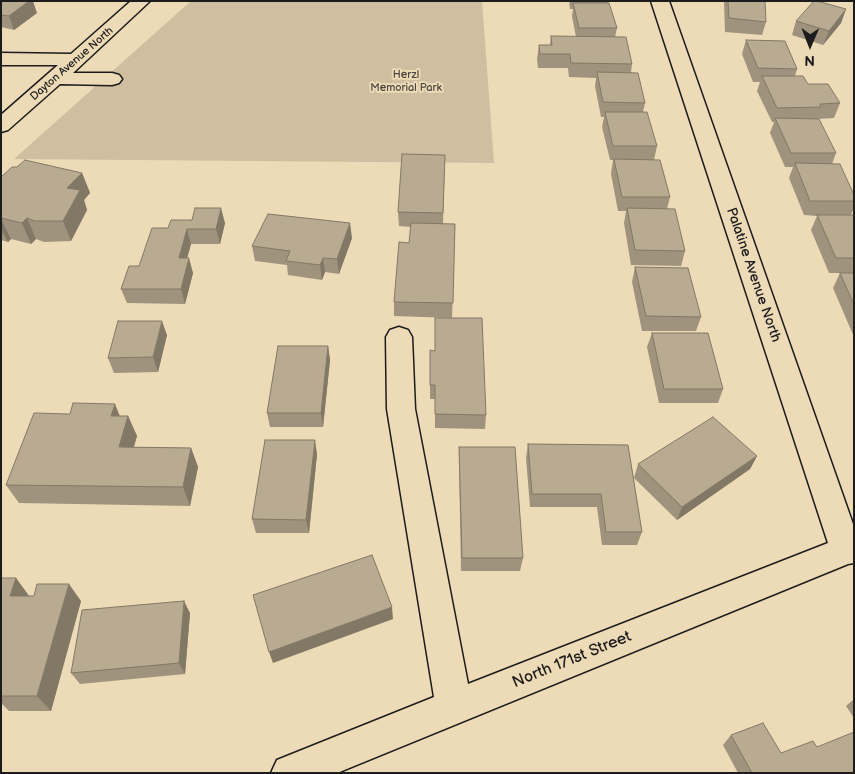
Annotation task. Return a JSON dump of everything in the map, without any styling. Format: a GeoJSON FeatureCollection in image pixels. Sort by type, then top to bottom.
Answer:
{"type":"FeatureCollection","features":[{"type":"Feature","properties":{"kind":"street","name":"Dayton Avenue North"},"geometry":{"type":"LineString","coordinates":[[1,126],[142,1]]}},
{"type":"Feature","properties":{"kind":"street","name":"Palatine Avenue North"},"geometry":{"type":"LineString","coordinates":[[660,1],[850,549]]}},
{"type":"Feature","properties":{"kind":"street"},"geometry":{"type":"LineString","coordinates":[[1,59],[77,60]]}},
{"type":"Feature","properties":{"kind":"street"},"geometry":{"type":"LineString","coordinates":[[57,78],[112,79]]}},
{"type":"Feature","properties":{"kind":"street"},"geometry":{"type":"LineString","coordinates":[[399,337],[401,409],[454,707]]}},
{"type":"Feature","properties":{"kind":"street","name":"North 171st Street"},"geometry":{"type":"LineString","coordinates":[[290,773],[850,549]]}},
{"type":"Feature","properties":{"kind":"green space","name":"Herzl Memorial Park"},"geometry":{"type":"Polygon","coordinates":[[[191,1],[482,1],[494,163],[14,159],[191,1]]]}},
{"type":"Feature","properties":{"kind":"building"},"geometry":{"type":"Polygon","coordinates":[[[1,1],[29,1],[9,16],[1,15],[1,1]]]}},
{"type":"Feature","properties":{"kind":"building"},"geometry":{"type":"Polygon","coordinates":[[[728,1],[765,1],[766,22],[729,18],[728,1]]]}},
{"type":"Feature","properties":{"kind":"building"},"geometry":{"type":"Polygon","coordinates":[[[814,1],[846,9],[829,31],[796,21],[814,1]]]}},
{"type":"Feature","properties":{"kind":"building"},"geometry":{"type":"Polygon","coordinates":[[[573,3],[609,3],[617,28],[579,28],[573,3]]]}},
{"type":"Feature","properties":{"kind":"building"},"geometry":{"type":"Polygon","coordinates":[[[551,36],[626,37],[632,64],[571,63],[570,54],[540,54],[539,45],[552,45],[551,36]]]}},
{"type":"Feature","properties":{"kind":"building"},"geometry":{"type":"Polygon","coordinates":[[[746,40],[785,41],[797,69],[758,68],[746,40]]]}},
{"type":"Feature","properties":{"kind":"building"},"geometry":{"type":"Polygon","coordinates":[[[597,72],[638,73],[645,103],[603,102],[597,72]]]}},
{"type":"Feature","properties":{"kind":"building"},"geometry":{"type":"Polygon","coordinates":[[[762,76],[803,76],[808,84],[828,84],[840,103],[820,104],[821,107],[777,108],[762,76]]]}},
{"type":"Feature","properties":{"kind":"building"},"geometry":{"type":"Polygon","coordinates":[[[605,112],[647,112],[657,146],[613,146],[605,112]]]}},
{"type":"Feature","properties":{"kind":"building"},"geometry":{"type":"Polygon","coordinates":[[[775,118],[819,119],[836,153],[791,153],[775,118]]]}},
{"type":"Feature","properties":{"kind":"building"},"geometry":{"type":"Polygon","coordinates":[[[402,154],[445,155],[443,213],[398,212],[402,154]]]}},
{"type":"Feature","properties":{"kind":"building"},"geometry":{"type":"Polygon","coordinates":[[[614,159],[660,160],[670,197],[622,197],[614,159]]]}},
{"type":"Feature","properties":{"kind":"building"},"geometry":{"type":"Polygon","coordinates":[[[25,160],[82,173],[67,188],[80,190],[63,221],[35,221],[27,218],[22,223],[1,218],[1,177],[12,167],[17,167],[25,160]]]}},
{"type":"Feature","properties":{"kind":"building"},"geometry":{"type":"Polygon","coordinates":[[[795,163],[840,164],[854,195],[854,201],[810,201],[795,163]]]}},
{"type":"Feature","properties":{"kind":"building"},"geometry":{"type":"Polygon","coordinates":[[[195,208],[221,208],[216,229],[187,229],[179,258],[189,258],[181,289],[121,289],[129,266],[139,266],[152,228],[168,228],[171,220],[192,220],[195,208]]]}},
{"type":"Feature","properties":{"kind":"building"},"geometry":{"type":"Polygon","coordinates":[[[627,208],[675,209],[685,251],[635,250],[627,208]]]}},
{"type":"Feature","properties":{"kind":"building"},"geometry":{"type":"Polygon","coordinates":[[[268,214],[350,223],[337,259],[323,258],[320,265],[286,261],[290,251],[252,246],[268,214]]]}},
{"type":"Feature","properties":{"kind":"building"},"geometry":{"type":"Polygon","coordinates":[[[817,215],[854,215],[854,258],[836,258],[817,215]]]}},
{"type":"Feature","properties":{"kind":"building"},"geometry":{"type":"Polygon","coordinates":[[[411,223],[455,224],[453,303],[394,302],[399,242],[409,243],[411,223]]]}},
{"type":"Feature","properties":{"kind":"building"},"geometry":{"type":"Polygon","coordinates":[[[635,267],[688,268],[701,317],[646,316],[635,267]]]}},
{"type":"Feature","properties":{"kind":"building"},"geometry":{"type":"Polygon","coordinates":[[[840,273],[854,273],[854,305],[840,273]]]}},
{"type":"Feature","properties":{"kind":"building"},"geometry":{"type":"Polygon","coordinates":[[[435,318],[482,318],[486,415],[435,414],[435,385],[430,385],[430,350],[435,351],[435,318]]]}},
{"type":"Feature","properties":{"kind":"building"},"geometry":{"type":"Polygon","coordinates":[[[118,321],[162,321],[153,357],[108,358],[118,321]]]}},
{"type":"Feature","properties":{"kind":"building"},"geometry":{"type":"Polygon","coordinates":[[[652,333],[708,333],[723,389],[664,389],[652,333]]]}},
{"type":"Feature","properties":{"kind":"building"},"geometry":{"type":"Polygon","coordinates":[[[278,346],[328,346],[321,413],[267,413],[278,346]]]}},
{"type":"Feature","properties":{"kind":"building"},"geometry":{"type":"Polygon","coordinates":[[[73,403],[115,404],[111,416],[128,416],[119,447],[191,448],[183,487],[6,485],[34,413],[70,414],[73,403]]]}},
{"type":"Feature","properties":{"kind":"building"},"geometry":{"type":"Polygon","coordinates":[[[713,417],[757,456],[682,507],[638,464],[713,417]]]}},
{"type":"Feature","properties":{"kind":"building"},"geometry":{"type":"Polygon","coordinates":[[[265,440],[315,440],[306,520],[252,519],[265,440]]]}},
{"type":"Feature","properties":{"kind":"building"},"geometry":{"type":"Polygon","coordinates":[[[528,444],[628,445],[642,532],[606,532],[601,494],[532,494],[528,444]]]}},
{"type":"Feature","properties":{"kind":"building"},"geometry":{"type":"Polygon","coordinates":[[[459,447],[515,447],[523,558],[462,558],[459,447]]]}},
{"type":"Feature","properties":{"kind":"building"},"geometry":{"type":"Polygon","coordinates":[[[372,555],[392,607],[269,652],[253,595],[372,555]]]}},
{"type":"Feature","properties":{"kind":"building"},"geometry":{"type":"Polygon","coordinates":[[[1,578],[16,578],[10,596],[34,596],[37,584],[69,584],[37,696],[1,696],[1,578]]]}},
{"type":"Feature","properties":{"kind":"building"},"geometry":{"type":"Polygon","coordinates":[[[184,601],[179,663],[71,673],[82,610],[184,601]]]}},
{"type":"Feature","properties":{"kind":"building"},"geometry":{"type":"Polygon","coordinates":[[[763,723],[781,753],[813,741],[817,747],[854,732],[854,773],[752,773],[731,735],[763,723]]]}}]}
